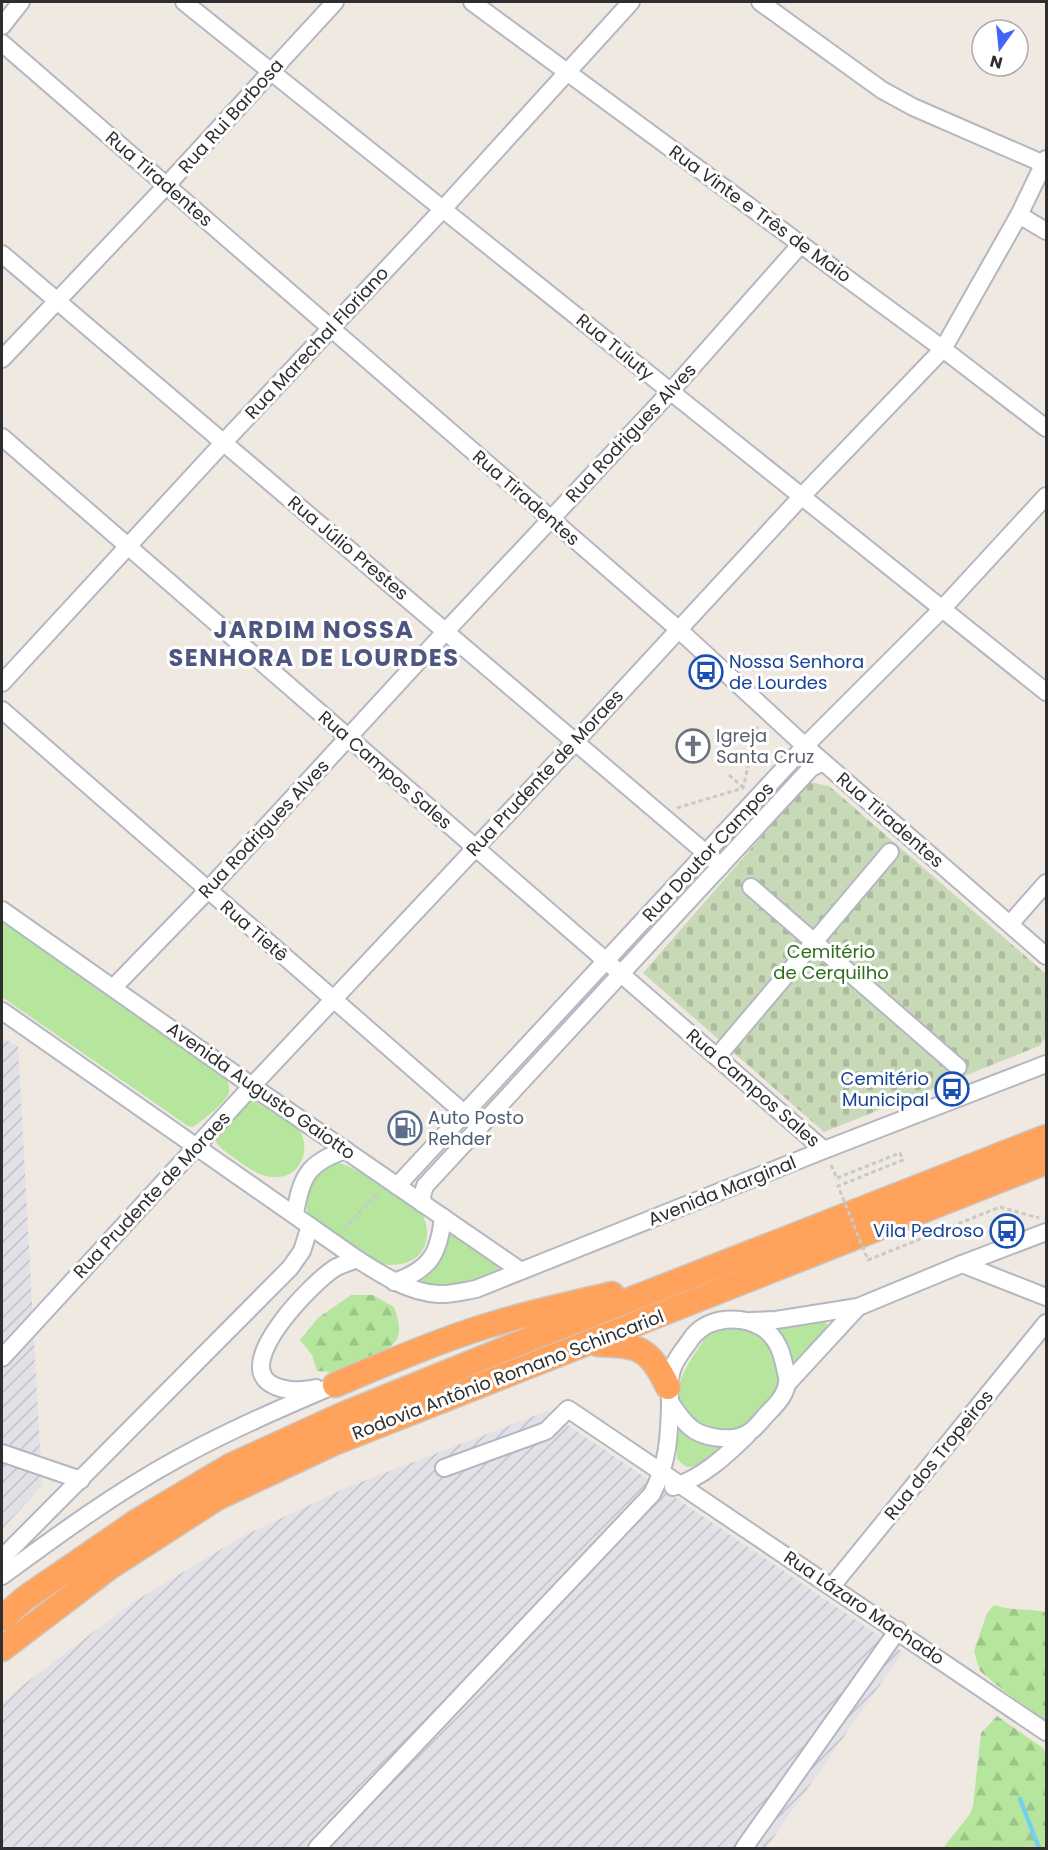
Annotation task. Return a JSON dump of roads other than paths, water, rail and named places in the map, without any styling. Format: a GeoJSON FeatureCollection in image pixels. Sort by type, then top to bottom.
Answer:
{"type":"FeatureCollection","features":[{"type":"Feature","properties":{"kind":"highway"},"geometry":{"type":"LineString","coordinates":[[1021,1147],[1047,1131]]}},
{"type":"Feature","properties":{"kind":"highway","name":"Rodovia Antônio Romano Schincariol"},"geometry":{"type":"LineString","coordinates":[[2,1619],[24,1599],[139,1520],[230,1466],[344,1414],[1047,1137]]}},
{"type":"Feature","properties":{"kind":"highway","name":"Rodovia Antônio Romano Schincariol"},"geometry":{"type":"LineString","coordinates":[[2,1649],[110,1567],[217,1498],[334,1443],[1047,1162]]}},
{"type":"Feature","properties":{"kind":"highway"},"geometry":{"type":"LineString","coordinates":[[335,1385],[470,1331],[536,1312],[698,1273]]}},
{"type":"Feature","properties":{"kind":"highway"},"geometry":{"type":"LineString","coordinates":[[589,1344],[629,1346],[644,1352],[657,1365],[669,1394]]}},
{"type":"Feature","properties":{"kind":"street"},"geometry":{"type":"LineString","coordinates":[[2,26],[21,2]]}},
{"type":"Feature","properties":{"kind":"street","name":"Rua Tuiuty"},"geometry":{"type":"LineString","coordinates":[[184,2],[1047,692]]}},
{"type":"Feature","properties":{"kind":"street","name":"Rua Rui Barbosa"},"geometry":{"type":"LineString","coordinates":[[2,359],[166,186],[335,2]]}},
{"type":"Feature","properties":{"kind":"street","name":"Rua Vinte e Três de Maio"},"geometry":{"type":"LineString","coordinates":[[472,2],[1047,428]]}},
{"type":"Feature","properties":{"kind":"street","name":"Rua Marechal Floriano"},"geometry":{"type":"LineString","coordinates":[[2,683],[443,209],[631,2]]}},
{"type":"Feature","properties":{"kind":"street"},"geometry":{"type":"LineString","coordinates":[[760,2],[882,90],[913,107],[1045,162]]}},
{"type":"Feature","properties":{"kind":"street","name":"Rua Tiradentes"},"geometry":{"type":"LineString","coordinates":[[2,43],[678,629],[823,762],[1047,956]]}},
{"type":"Feature","properties":{"kind":"street","name":"Rua Prudente de Moraes"},"geometry":{"type":"LineString","coordinates":[[2,1358],[252,1086],[942,349],[1019,214],[1045,162]]}},
{"type":"Feature","properties":{"kind":"street"},"geometry":{"type":"LineString","coordinates":[[1019,214],[1047,231]]}},
{"type":"Feature","properties":{"kind":"street","name":"Rua Rodrigues Alves"},"geometry":{"type":"LineString","coordinates":[[113,988],[207,891],[550,519],[671,392],[801,244]]}},
{"type":"Feature","properties":{"kind":"street","name":"Rua Júlio Prestes"},"geometry":{"type":"LineString","coordinates":[[2,254],[721,866]]}},
{"type":"Feature","properties":{"kind":"street","name":"Rua Campos Sales"},"geometry":{"type":"LineString","coordinates":[[2,437],[824,1150]]}},
{"type":"Feature","properties":{"kind":"street","name":"Rua Doutor Campos"},"geometry":{"type":"LineString","coordinates":[[394,1183],[465,1113],[805,746],[942,609],[1047,496]]}},
{"type":"Feature","properties":{"kind":"street","name":"Rua Tietê"},"geometry":{"type":"LineString","coordinates":[[2,710],[480,1127]]}},
{"type":"Feature","properties":{"kind":"street","name":"Rua Doutor Campos"},"geometry":{"type":"LineString","coordinates":[[423,1204],[422,1196],[425,1186],[811,768],[823,762]]}},
{"type":"Feature","properties":{"kind":"street"},"geometry":{"type":"LineString","coordinates":[[717,1057],[890,852]]}},
{"type":"Feature","properties":{"kind":"street"},"geometry":{"type":"LineString","coordinates":[[1010,924],[1047,882]]}},
{"type":"Feature","properties":{"kind":"street"},"geometry":{"type":"LineString","coordinates":[[751,887],[958,1067]]}},
{"type":"Feature","properties":{"kind":"street","name":"Avenida Augusto Gaiotto"},"geometry":{"type":"LineString","coordinates":[[2,910],[521,1271]]}},
{"type":"Feature","properties":{"kind":"street"},"geometry":{"type":"LineString","coordinates":[[2,1011],[357,1259],[394,1282],[410,1276],[432,1259],[439,1245],[443,1217]]}},
{"type":"Feature","properties":{"kind":"street","name":"Avenida Marginal"},"geometry":{"type":"LineString","coordinates":[[394,1282],[418,1291],[440,1294],[476,1289],[1047,1064]]}},
{"type":"Feature","properties":{"kind":"street"},"geometry":{"type":"LineString","coordinates":[[295,1214],[300,1187],[309,1171],[327,1156],[346,1150]]}},
{"type":"Feature","properties":{"kind":"street"},"geometry":{"type":"LineString","coordinates":[[2,1558],[290,1268],[302,1251],[310,1226]]}},
{"type":"Feature","properties":{"kind":"street"},"geometry":{"type":"LineString","coordinates":[[317,1848],[652,1494],[663,1472],[668,1451],[669,1394],[672,1370],[694,1334],[714,1322],[776,1320],[858,1307],[1047,1232]]}},
{"type":"Feature","properties":{"kind":"street"},"geometry":{"type":"LineString","coordinates":[[335,1385],[304,1390],[281,1390],[267,1382],[261,1372],[261,1354],[282,1322],[321,1278],[337,1266],[357,1259]]}},
{"type":"Feature","properties":{"kind":"street"},"geometry":{"type":"LineString","coordinates":[[962,1264],[1047,1297]]}},
{"type":"Feature","properties":{"kind":"street"},"geometry":{"type":"LineString","coordinates":[[652,1494],[681,1485],[697,1477],[729,1452],[779,1402],[788,1383],[858,1307]]}},
{"type":"Feature","properties":{"kind":"street"},"geometry":{"type":"LineString","coordinates":[[751,1322],[771,1334],[780,1347],[788,1383]]}},
{"type":"Feature","properties":{"kind":"street","name":"Rua dos Tropeiros"},"geometry":{"type":"LineString","coordinates":[[832,1586],[1047,1323]]}},
{"type":"Feature","properties":{"kind":"street"},"geometry":{"type":"LineString","coordinates":[[2,1576],[113,1498],[175,1460],[247,1423],[335,1385]]}},
{"type":"Feature","properties":{"kind":"street"},"geometry":{"type":"LineString","coordinates":[[669,1394],[692,1429],[704,1434],[728,1437],[748,1434]]}},
{"type":"Feature","properties":{"kind":"street","name":"Rua Lázaro Machado"},"geometry":{"type":"LineString","coordinates":[[444,1468],[546,1431],[568,1408],[1047,1732]]}},
{"type":"Feature","properties":{"kind":"street"},"geometry":{"type":"LineString","coordinates":[[2,1453],[81,1480]]}},
{"type":"Feature","properties":{"kind":"street"},"geometry":{"type":"LineString","coordinates":[[744,1848],[898,1630]]}},
{"type":"Feature","properties":{"kind":"waterway"},"geometry":{"type":"LineString","coordinates":[[1020,1799],[1039,1848]]}},
{"type":"Feature","properties":{"kind":"place","name":"Nossa Senhora de Lourdes"},"geometry":{"type":"Point","coordinates":[706,672]}},
{"type":"Feature","properties":{"kind":"place","name":"Igreja Santa Cruz"},"geometry":{"type":"Point","coordinates":[693,746]}},
{"type":"Feature","properties":{"kind":"place","name":"Cemitério Municipal"},"geometry":{"type":"Point","coordinates":[952,1089]}},
{"type":"Feature","properties":{"kind":"place","name":"Auto Posto Rehder"},"geometry":{"type":"Point","coordinates":[405,1128]}},
{"type":"Feature","properties":{"kind":"place","name":"Vila Pedroso"},"geometry":{"type":"Point","coordinates":[1007,1231]}},
{"type":"Feature","properties":{"kind":"district","name":"JARDIM NOSSA SENHORA DE LOURDES"},"geometry":{"type":"Point","coordinates":[314,644]}},
{"type":"Feature","properties":{"kind":"park label","name":"Cemitério de Cerquilho"},"geometry":{"type":"Point","coordinates":[831,962]}}]}
